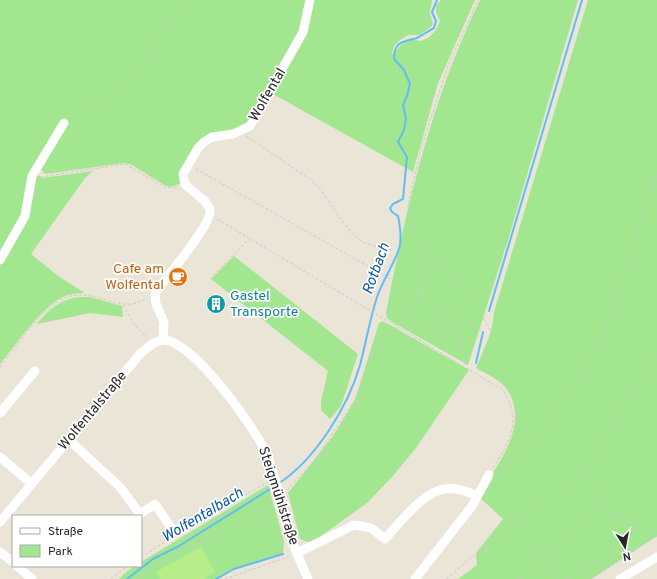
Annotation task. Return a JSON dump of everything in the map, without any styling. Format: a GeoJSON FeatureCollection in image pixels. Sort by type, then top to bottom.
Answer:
{"type":"FeatureCollection","features":[{"type":"Feature","properties":{"kind":"street","name":"Wolfental"},"geometry":{"type":"LineString","coordinates":[[184,184],[183,174],[198,148],[212,137],[242,131],[253,122],[303,32],[310,0]]}},
{"type":"Feature","properties":{"kind":"street"},"geometry":{"type":"LineString","coordinates":[[0,260],[25,216],[31,180],[41,158],[66,124]]}},
{"type":"Feature","properties":{"kind":"street"},"geometry":{"type":"LineString","coordinates":[[161,339],[164,322],[156,304],[155,294],[198,237],[210,215],[210,208],[184,184]]}},
{"type":"Feature","properties":{"kind":"street","name":"Wolfentalstraße"},"geometry":{"type":"LineString","coordinates":[[0,522],[140,354],[151,344],[161,339]]}},
{"type":"Feature","properties":{"kind":"street","name":"Steigmühlstraße"},"geometry":{"type":"LineString","coordinates":[[161,339],[171,342],[187,351],[218,383],[246,418],[267,454],[281,497],[293,543],[308,579]]}},
{"type":"Feature","properties":{"kind":"street"},"geometry":{"type":"LineString","coordinates":[[0,413],[35,371]]}},
{"type":"Feature","properties":{"kind":"street"},"geometry":{"type":"LineString","coordinates":[[69,440],[120,487],[138,515],[155,504],[172,529]]}},
{"type":"Feature","properties":{"kind":"street"},"geometry":{"type":"LineString","coordinates":[[0,457],[32,484]]}},
{"type":"Feature","properties":{"kind":"street"},"geometry":{"type":"LineString","coordinates":[[415,579],[493,477]]}},
{"type":"Feature","properties":{"kind":"street"},"geometry":{"type":"LineString","coordinates":[[297,553],[354,525],[371,528],[386,539],[404,518],[430,495],[443,489],[457,489],[477,496]]}},
{"type":"Feature","properties":{"kind":"street"},"geometry":{"type":"LineString","coordinates":[[0,552],[12,561]]}},
{"type":"Feature","properties":{"kind":"street"},"geometry":{"type":"LineString","coordinates":[[620,579],[657,557]]}},
{"type":"Feature","properties":{"kind":"street"},"geometry":{"type":"LineString","coordinates":[[18,567],[32,579]]}},
{"type":"Feature","properties":{"kind":"path"},"geometry":{"type":"LineString","coordinates":[[48,105],[66,124],[120,84],[150,55],[182,0]]}},
{"type":"Feature","properties":{"kind":"path"},"geometry":{"type":"LineString","coordinates":[[137,579],[195,543],[261,511],[281,497],[315,460],[355,400],[371,353],[396,326],[407,319],[421,296],[423,267],[420,242],[409,217],[408,204],[412,182],[422,145],[448,66],[478,0]]}},
{"type":"Feature","properties":{"kind":"path"},"geometry":{"type":"LineString","coordinates":[[242,131],[248,139],[311,180],[320,188],[346,224],[364,242],[390,249]]}},
{"type":"Feature","properties":{"kind":"path"},"geometry":{"type":"LineString","coordinates":[[31,180],[41,177],[126,164],[166,188],[173,188],[184,184]]}},
{"type":"Feature","properties":{"kind":"path"},"geometry":{"type":"LineString","coordinates":[[188,164],[385,274],[481,330]]}},
{"type":"Feature","properties":{"kind":"path"},"geometry":{"type":"LineString","coordinates":[[493,477],[523,443],[545,425],[584,376],[606,332],[613,313],[657,172]]}},
{"type":"Feature","properties":{"kind":"path"},"geometry":{"type":"LineString","coordinates":[[210,215],[396,326],[465,365],[503,390],[510,401],[514,418],[507,447],[493,477]]}},
{"type":"Feature","properties":{"kind":"path"},"geometry":{"type":"LineString","coordinates":[[210,279],[249,239]]}},
{"type":"Feature","properties":{"kind":"path"},"geometry":{"type":"LineString","coordinates":[[420,242],[431,252],[479,310],[491,332]]}},
{"type":"Feature","properties":{"kind":"path"},"geometry":{"type":"LineString","coordinates":[[0,367],[47,310],[57,302],[80,294],[130,306],[139,304],[155,294]]}},
{"type":"Feature","properties":{"kind":"path"},"geometry":{"type":"LineString","coordinates":[[421,296],[457,335],[462,343],[465,365]]}},
{"type":"Feature","properties":{"kind":"path"},"geometry":{"type":"LineString","coordinates":[[122,304],[134,324],[147,338],[161,339]]}},
{"type":"Feature","properties":{"kind":"path"},"geometry":{"type":"LineString","coordinates":[[407,319],[457,335]]}},
{"type":"Feature","properties":{"kind":"path"},"geometry":{"type":"LineString","coordinates":[[446,579],[498,535],[587,470],[657,353]]}},
{"type":"Feature","properties":{"kind":"path"},"geometry":{"type":"LineString","coordinates":[[142,556],[184,530],[275,479]]}},
{"type":"Feature","properties":{"kind":"path"},"geometry":{"type":"LineString","coordinates":[[518,579],[544,558],[592,506],[613,480]]}},
{"type":"Feature","properties":{"kind":"path"},"geometry":{"type":"LineString","coordinates":[[592,506],[657,533]]}},
{"type":"Feature","properties":{"kind":"path"},"geometry":{"type":"LineString","coordinates":[[261,511],[280,541],[286,545],[293,543]]}},
{"type":"Feature","properties":{"kind":"path"},"geometry":{"type":"LineString","coordinates":[[591,579],[657,536]]}},
{"type":"Feature","properties":{"kind":"path"},"geometry":{"type":"LineString","coordinates":[[531,542],[559,579]]}},
{"type":"Feature","properties":{"kind":"path"},"geometry":{"type":"LineString","coordinates":[[569,579],[570,576],[591,563],[617,552],[641,546]]}},
{"type":"Feature","properties":{"kind":"path"},"geometry":{"type":"LineString","coordinates":[[225,579],[297,553]]}},
{"type":"Feature","properties":{"kind":"path"},"geometry":{"type":"LineString","coordinates":[[111,579],[127,567]]}},
{"type":"Feature","properties":{"kind":"path"},"geometry":{"type":"LineString","coordinates":[[142,575],[145,579]]}},
{"type":"Feature","properties":{"kind":"green space"},"geometry":{"type":"Polygon","coordinates":[[[0,0],[309,0],[301,31],[249,125],[201,142],[182,183],[170,187],[164,185],[132,165],[125,163],[45,174],[38,166],[35,172],[42,178],[93,171],[85,178],[31,254],[58,276],[85,293],[67,296],[53,303],[36,319],[0,364],[0,0]]]}},
{"type":"Feature","properties":{"kind":"green space"},"geometry":{"type":"Polygon","coordinates":[[[313,0],[432,0],[430,12],[433,25],[420,35],[408,35],[400,40],[394,46],[392,54],[395,54],[398,48],[406,42],[412,40],[424,40],[433,33],[440,21],[436,13],[436,5],[441,0],[475,0],[438,83],[413,172],[271,93],[313,0]]]}},
{"type":"Feature","properties":{"kind":"green space"},"geometry":{"type":"Polygon","coordinates":[[[480,0],[578,0],[508,240],[468,365],[392,322],[387,318],[386,313],[403,232],[422,154],[448,76],[480,0]]]}},
{"type":"Feature","properties":{"kind":"green space"},"geometry":{"type":"Polygon","coordinates":[[[588,0],[657,0],[657,536],[591,579],[458,579],[477,565],[476,553],[503,519],[478,496],[502,458],[508,445],[513,431],[515,416],[513,402],[506,388],[500,382],[476,368],[490,334],[494,312],[588,0]]]}},
{"type":"Feature","properties":{"kind":"green space"},"geometry":{"type":"Polygon","coordinates":[[[234,256],[358,354],[341,406],[330,419],[321,410],[321,402],[328,371],[211,279],[234,256]]]}},
{"type":"Feature","properties":{"kind":"green space"},"geometry":{"type":"Polygon","coordinates":[[[80,297],[90,297],[122,306],[123,317],[90,313],[37,324],[51,309],[61,302],[80,297]]]}},
{"type":"Feature","properties":{"kind":"green space"},"geometry":{"type":"Polygon","coordinates":[[[383,321],[469,370],[416,448],[392,477],[367,503],[311,543],[300,539],[288,493],[333,436],[355,400],[379,323],[383,321]]]}},
{"type":"Feature","properties":{"kind":"green space"},"geometry":{"type":"Polygon","coordinates":[[[268,485],[284,541],[283,554],[234,569],[216,579],[119,579],[131,568],[142,567],[142,561],[268,485]]]}},
{"type":"Feature","properties":{"kind":"green space"},"geometry":{"type":"Polygon","coordinates":[[[201,547],[215,572],[204,579],[160,579],[156,572],[201,547]]]}},
{"type":"Feature","properties":{"kind":"waterway","name":"Rotbach"},"geometry":{"type":"LineString","coordinates":[[278,484],[292,474],[305,461],[317,447],[339,415],[355,381],[377,297],[399,249],[401,237],[398,216],[392,212],[390,208],[393,204],[403,199],[407,157],[398,142],[404,130],[406,119],[403,105],[410,84],[404,70],[394,59],[394,53],[400,43],[417,38],[434,28],[436,21],[432,12],[437,0]]}},
{"type":"Feature","properties":{"kind":"waterway"},"geometry":{"type":"LineString","coordinates":[[489,311],[582,0]]}},
{"type":"Feature","properties":{"kind":"waterway"},"geometry":{"type":"LineString","coordinates":[[476,363],[483,332]]}},
{"type":"Feature","properties":{"kind":"waterway","name":"Wolfentalbach"},"geometry":{"type":"LineString","coordinates":[[127,579],[153,559],[179,546],[275,486]]}},
{"type":"Feature","properties":{"kind":"waterway"},"geometry":{"type":"LineString","coordinates":[[216,579],[234,569],[283,554]]}},
{"type":"Feature","properties":{"kind":"place","name":"Cafe am Wolfental"},"geometry":{"type":"Point","coordinates":[178,277]}},
{"type":"Feature","properties":{"kind":"place","name":"Gastel Transporte"},"geometry":{"type":"Point","coordinates":[216,304]}}]}
